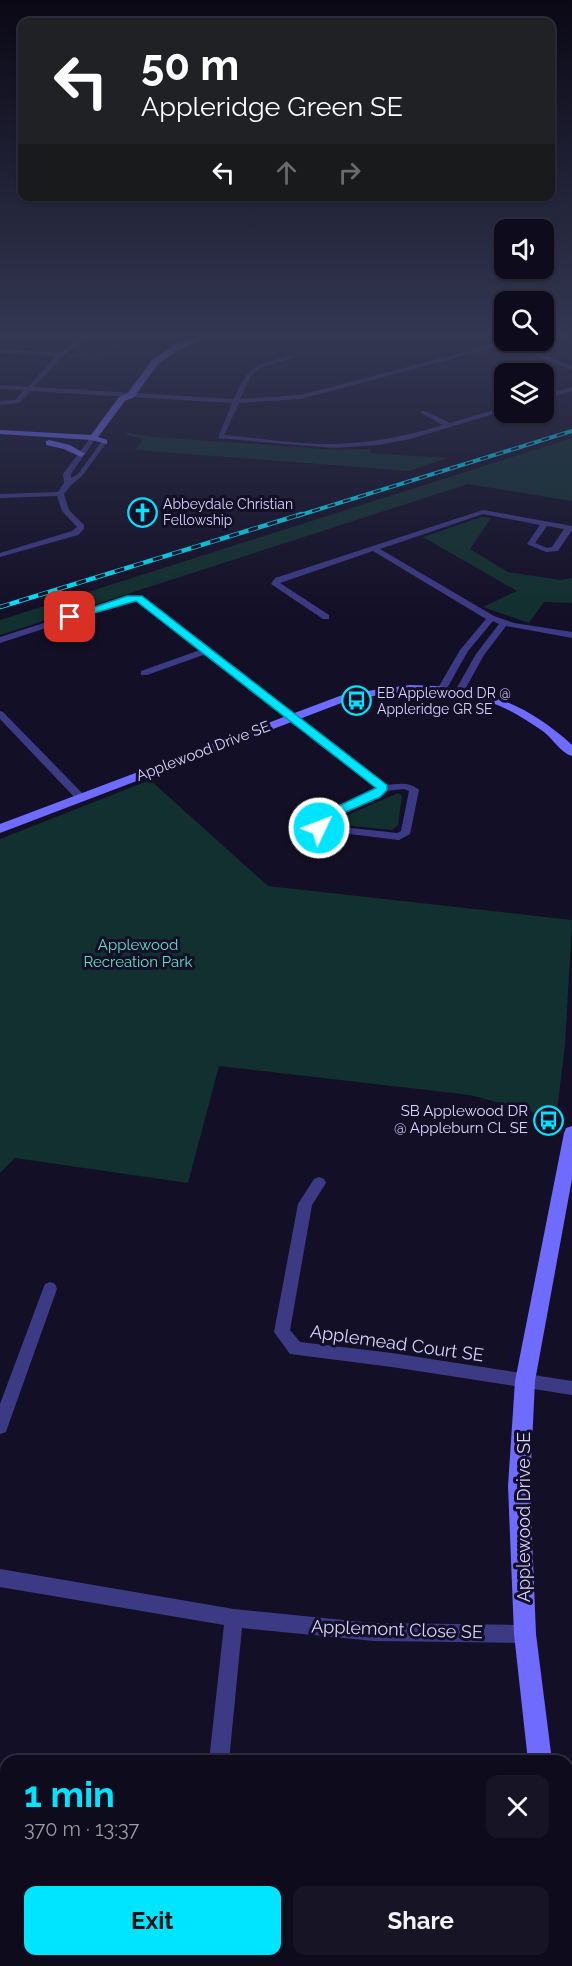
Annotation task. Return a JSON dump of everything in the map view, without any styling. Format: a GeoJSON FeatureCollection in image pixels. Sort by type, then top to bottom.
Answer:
{"type":"FeatureCollection","features":[{"type":"Feature","properties":{"kind":"street"},"geometry":{"type":"LineString","coordinates":[[68,483],[67,474],[101,428]]}},
{"type":"Feature","properties":{"kind":"street"},"geometry":{"type":"LineString","coordinates":[[224,428],[220,437],[334,443],[388,442],[443,428]]}},
{"type":"Feature","properties":{"kind":"street"},"geometry":{"type":"LineString","coordinates":[[0,432],[91,441]]}},
{"type":"Feature","properties":{"kind":"street"},"geometry":{"type":"LineString","coordinates":[[0,438],[43,441],[106,439]]}},
{"type":"Feature","properties":{"kind":"street"},"geometry":{"type":"LineString","coordinates":[[60,494],[68,483],[80,475],[106,439]]}},
{"type":"Feature","properties":{"kind":"street"},"geometry":{"type":"LineString","coordinates":[[43,441],[62,445],[81,454]]}},
{"type":"Feature","properties":{"kind":"street"},"geometry":{"type":"LineString","coordinates":[[0,496],[60,494]]}},
{"type":"Feature","properties":{"kind":"street"},"geometry":{"type":"LineString","coordinates":[[0,555],[75,533],[81,527],[66,511],[60,494]]}},
{"type":"Feature","properties":{"kind":"street"},"geometry":{"type":"LineString","coordinates":[[326,617],[275,584],[278,580],[483,512],[545,523],[570,528],[555,549],[537,548],[531,544],[545,523]]}},
{"type":"Feature","properties":{"kind":"street"},"geometry":{"type":"LineString","coordinates":[[375,549],[491,618],[504,623],[572,635]]}},
{"type":"Feature","properties":{"kind":"street"},"geometry":{"type":"LineString","coordinates":[[0,640],[131,598],[139,598],[383,788],[406,786],[414,790],[406,832],[399,837],[319,828],[317,820],[376,794],[383,788]]}},
{"type":"Feature","properties":{"kind":"street"},"geometry":{"type":"LineString","coordinates":[[443,688],[464,650],[491,618]]}},
{"type":"Feature","properties":{"kind":"street"},"geometry":{"type":"LineString","coordinates":[[460,690],[480,654],[504,623]]}},
{"type":"Feature","properties":{"kind":"street"},"geometry":{"type":"LineString","coordinates":[[464,650],[480,654]]}},
{"type":"Feature","properties":{"kind":"street"},"geometry":{"type":"LineString","coordinates":[[144,673],[206,651]]}},
{"type":"Feature","properties":{"kind":"street","name":"Applewood Drive SE"},"geometry":{"type":"LineString","coordinates":[[0,829],[359,694],[410,687],[460,690],[487,697],[541,723],[572,752]]}},
{"type":"Feature","properties":{"kind":"street"},"geometry":{"type":"LineString","coordinates":[[0,714],[81,798]]}},
{"type":"Feature","properties":{"kind":"street","name":"Applewood Drive SE"},"geometry":{"type":"LineString","coordinates":[[539,1755],[525,1634],[519,1486],[525,1381],[572,1133]]}},
{"type":"Feature","properties":{"kind":"street","name":"Applemead Court SE"},"geometry":{"type":"LineString","coordinates":[[319,1183],[305,1204],[282,1332],[296,1349],[392,1360],[572,1388]]}},
{"type":"Feature","properties":{"kind":"street"},"geometry":{"type":"LineString","coordinates":[[0,1426],[50,1289]]}},
{"type":"Feature","properties":{"kind":"street","name":"Applemont Close SE"},"geometry":{"type":"LineString","coordinates":[[0,1578],[234,1618],[374,1632],[525,1634]]}},
{"type":"Feature","properties":{"kind":"street"},"geometry":{"type":"LineString","coordinates":[[220,1755],[234,1618]]}},
{"type":"Feature","properties":{"kind":"green space"},"geometry":{"type":"Polygon","coordinates":[[[124,434],[153,437],[338,450],[371,449],[370,453],[447,458],[409,471],[135,450],[143,439],[124,434]]]}},
{"type":"Feature","properties":{"kind":"green space"},"geometry":{"type":"Polygon","coordinates":[[[572,438],[572,501],[468,484],[0,635],[0,620],[572,438]]]}},
{"type":"Feature","properties":{"kind":"green space"},"geometry":{"type":"Polygon","coordinates":[[[482,517],[491,518],[470,549],[508,572],[560,580],[572,578],[572,603],[544,602],[529,623],[483,607],[517,591],[423,537],[482,517]]]}},
{"type":"Feature","properties":{"kind":"green space","name":"Applewood Recreation Park"},"geometry":{"type":"Polygon","coordinates":[[[150,780],[268,886],[572,920],[565,1046],[556,1118],[470,1095],[219,1066],[188,1183],[15,1158],[0,1173],[0,839],[150,780]]]}},
{"type":"Feature","properties":{"kind":"green space"},"geometry":{"type":"Polygon","coordinates":[[[398,793],[402,796],[398,825],[392,830],[343,825],[336,820],[398,793]]]}},
{"type":"Feature","properties":{"kind":"railway"},"geometry":{"type":"LineString","coordinates":[[297,516],[572,431]]}},
{"type":"Feature","properties":{"kind":"railway"},"geometry":{"type":"LineString","coordinates":[[0,607],[302,514]]}},
{"type":"Feature","properties":{"kind":"place","name":"Abbeydale Christian Fellowship"},"geometry":{"type":"Point","coordinates":[142,512]}},
{"type":"Feature","properties":{"kind":"place","name":"EB Applewood DR @ Appleridge GR SE"},"geometry":{"type":"Point","coordinates":[356,701]}},
{"type":"Feature","properties":{"kind":"place","name":"SB Applewood DR @ Appleburn CL SE"},"geometry":{"type":"Point","coordinates":[549,1120]}},
{"type":"Feature","properties":{"kind":"route"},"geometry":{"type":"LineString","coordinates":[[70,617],[131,598],[139,598],[383,788],[376,794],[317,820],[319,828]]}}]}
